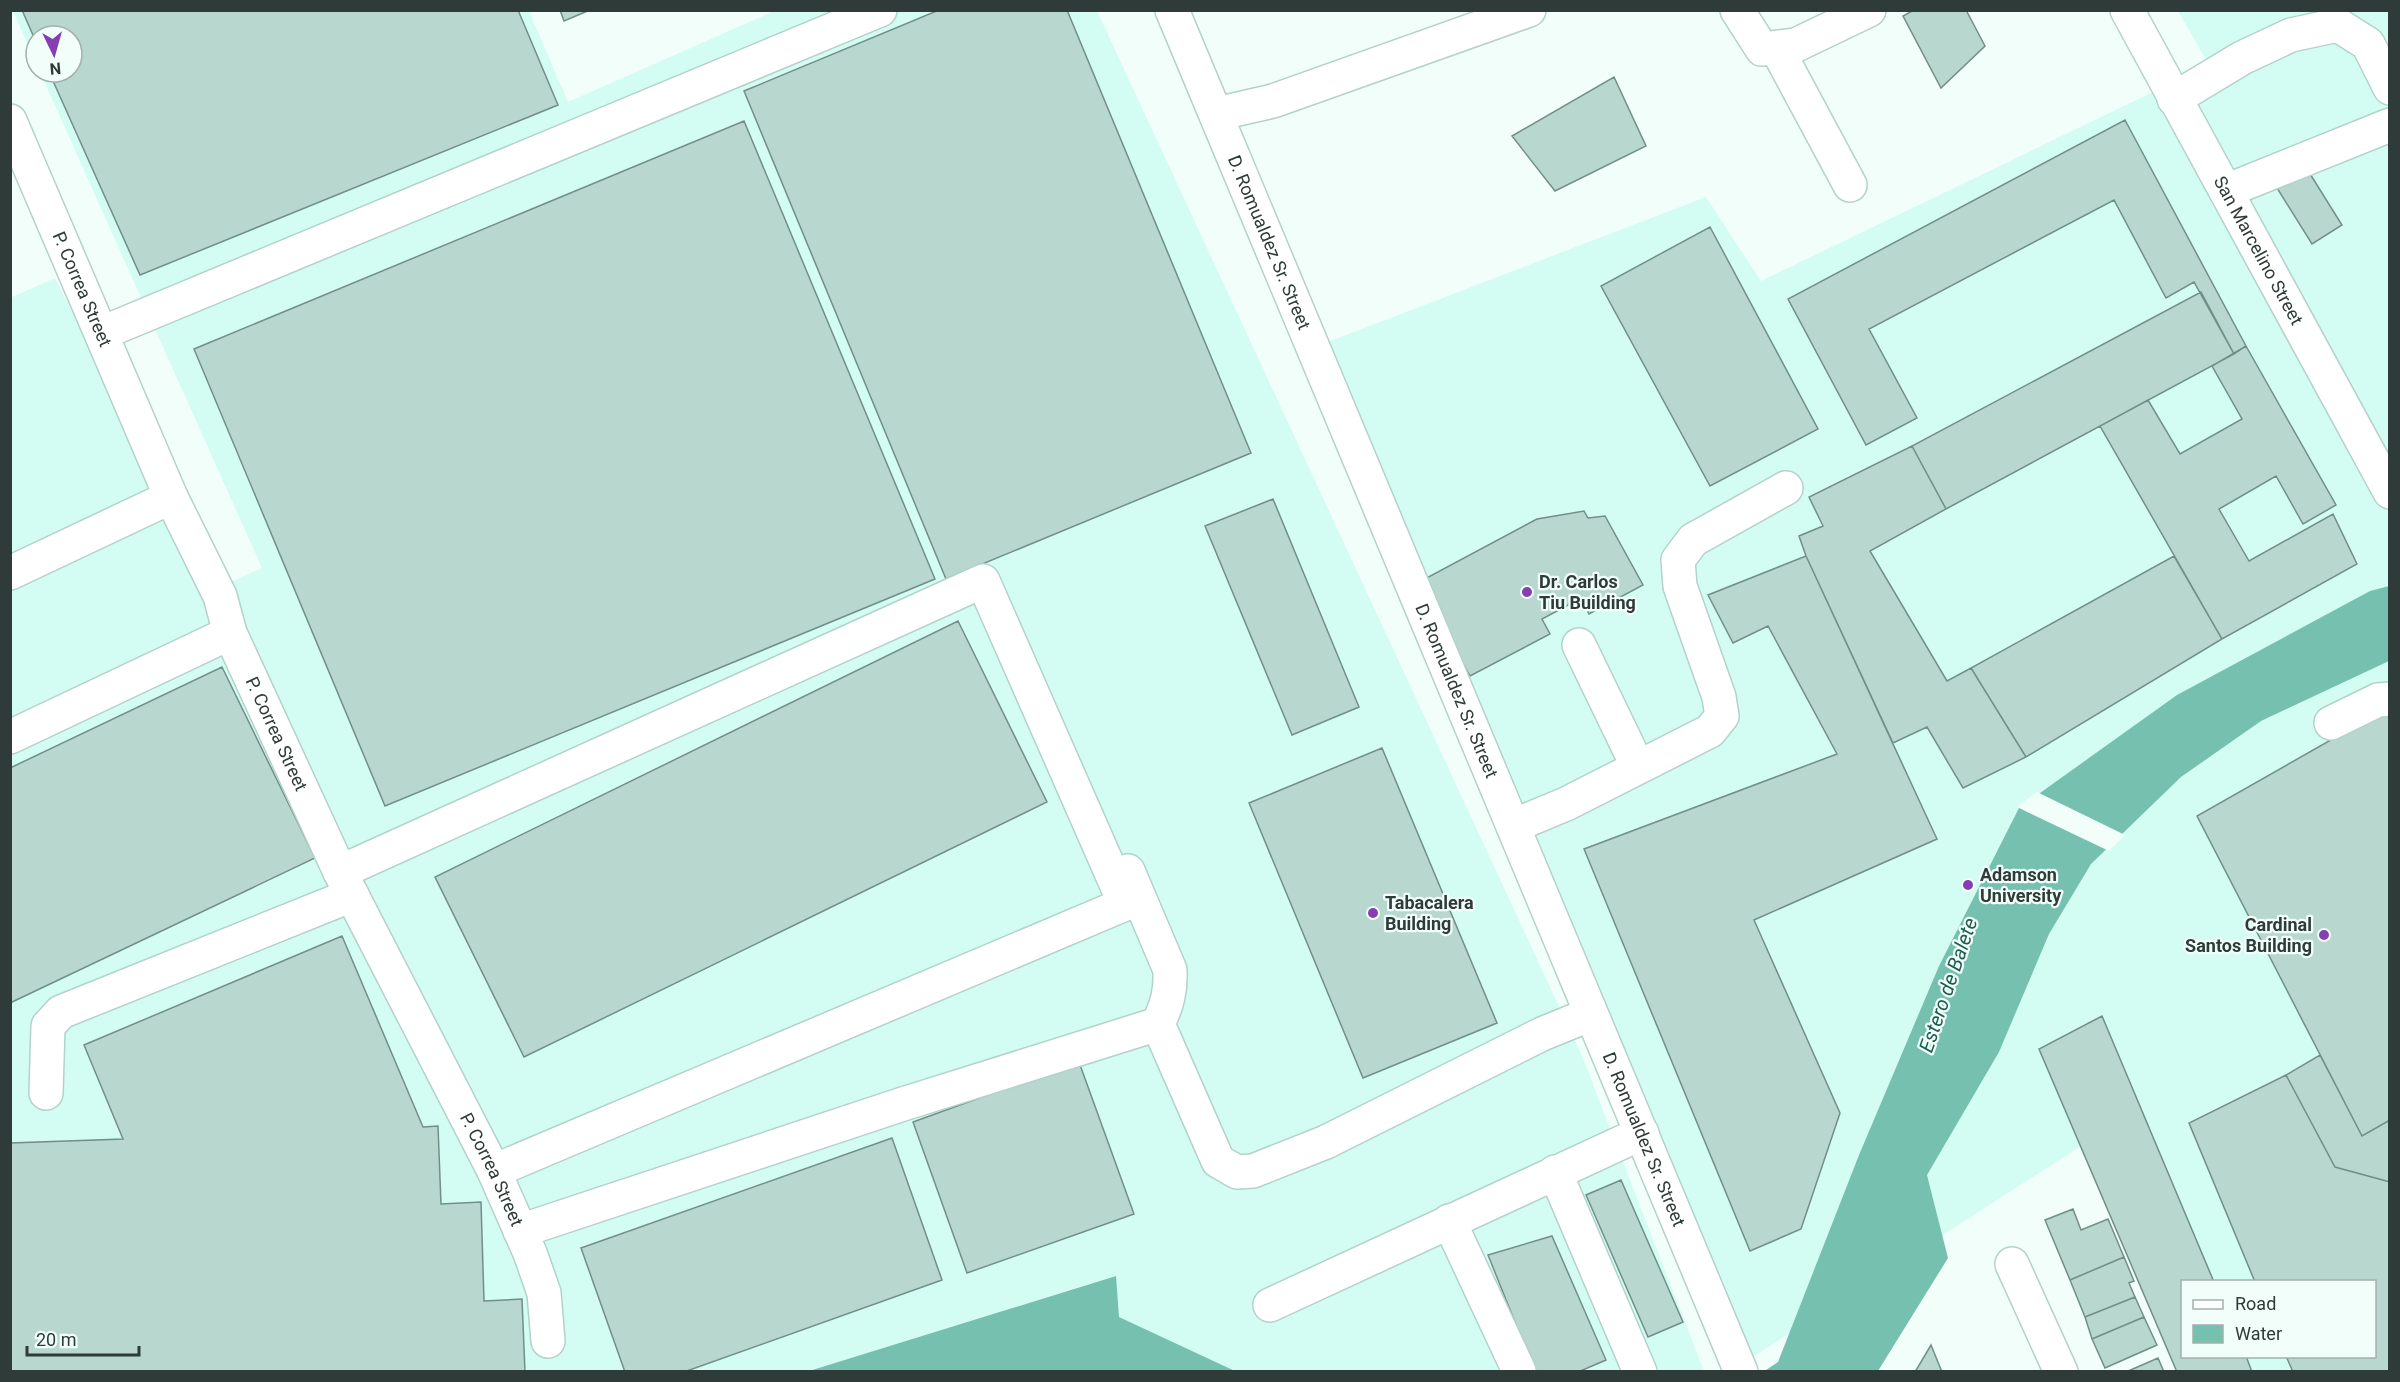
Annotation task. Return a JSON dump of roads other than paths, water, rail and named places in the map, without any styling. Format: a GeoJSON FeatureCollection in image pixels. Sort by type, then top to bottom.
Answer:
{"type":"FeatureCollection","features":[{"type":"Feature","properties":{"kind":"main road"},"geometry":{"type":"LineString","coordinates":[[102,333],[880,10]]}},
{"type":"Feature","properties":{"kind":"main road","name":"D. Romualdez Sr. Street"},"geometry":{"type":"LineString","coordinates":[[1172,10],[1741,1371]]}},
{"type":"Feature","properties":{"kind":"main road"},"geometry":{"type":"LineString","coordinates":[[1216,114],[1273,101],[1529,10]]}},
{"type":"Feature","properties":{"kind":"main road"},"geometry":{"type":"LineString","coordinates":[[1737,10],[1762,49],[1796,45],[1869,10]]}},
{"type":"Feature","properties":{"kind":"main road","name":"San Marcelino Street"},"geometry":{"type":"LineString","coordinates":[[2127,10],[2390,492]]}},
{"type":"Feature","properties":{"kind":"main road"},"geometry":{"type":"LineString","coordinates":[[2174,99],[2242,58],[2291,35],[2338,25],[2379,40],[2390,88]]}},
{"type":"Feature","properties":{"kind":"main road"},"geometry":{"type":"LineString","coordinates":[[1777,49],[1850,185]]}},
{"type":"Feature","properties":{"kind":"main road","name":"P. Correa Street"},"geometry":{"type":"LineString","coordinates":[[10,122],[171,497],[220,596],[230,633],[346,883],[494,1171],[544,1293],[548,1341]]}},
{"type":"Feature","properties":{"kind":"main road"},"geometry":{"type":"LineString","coordinates":[[2226,191],[2390,125]]}},
{"type":"Feature","properties":{"kind":"main road"},"geometry":{"type":"LineString","coordinates":[[1513,826],[1566,804],[1710,731],[1722,716],[1719,697],[1680,586],[1678,560],[1693,540],[1786,488]]}},
{"type":"Feature","properties":{"kind":"main road"},"geometry":{"type":"LineString","coordinates":[[10,573],[171,497]]}},
{"type":"Feature","properties":{"kind":"main road"},"geometry":{"type":"LineString","coordinates":[[1003,573],[1170,970],[1171,987],[1168,1002],[1158,1024],[1218,1161],[1237,1172],[1253,1171],[1326,1142],[1542,1034],[1592,1014]]}},
{"type":"Feature","properties":{"kind":"main road"},"geometry":{"type":"LineString","coordinates":[[46,1093],[48,1026],[61,1012],[346,883],[983,581],[1125,904],[494,1171]]}},
{"type":"Feature","properties":{"kind":"main road"},"geometry":{"type":"LineString","coordinates":[[10,736],[230,633]]}},
{"type":"Feature","properties":{"kind":"main road"},"geometry":{"type":"LineString","coordinates":[[1579,645],[1638,767]]}},
{"type":"Feature","properties":{"kind":"main road"},"geometry":{"type":"LineString","coordinates":[[2331,723],[2378,700],[2390,699]]}},
{"type":"Feature","properties":{"kind":"main road"},"geometry":{"type":"LineString","coordinates":[[520,1231],[903,1104],[1158,1024]]}},
{"type":"Feature","properties":{"kind":"main road"},"geometry":{"type":"LineString","coordinates":[[1270,1305],[1642,1133]]}},
{"type":"Feature","properties":{"kind":"main road"},"geometry":{"type":"LineString","coordinates":[[1555,1172],[1640,1371]]}},
{"type":"Feature","properties":{"kind":"main road"},"geometry":{"type":"LineString","coordinates":[[1449,1221],[1519,1371]]}},
{"type":"Feature","properties":{"kind":"main road"},"geometry":{"type":"LineString","coordinates":[[2012,1264],[2061,1371]]}},
{"type":"Feature","properties":{"kind":"water","name":"Estero de Balete"},"geometry":{"type":"Polygon","coordinates":[[[2389,586],[2389,661],[2261,721],[2181,777],[2091,864],[2049,934],[1999,1052],[1927,1175],[1948,1258],[1878,1371],[1763,1372],[1778,1362],[1859,1155],[1939,966],[2019,808],[2177,695],[2370,591],[2389,586]]]}},
{"type":"Feature","properties":{"kind":"water"},"geometry":{"type":"Polygon","coordinates":[[[1116,1276],[1119,1317],[1235,1371],[809,1371],[1116,1276]]]}},
{"type":"Feature","properties":{"kind":"place","name":"Dr. Carlos Tiu Building"},"geometry":{"type":"Point","coordinates":[1527,592]}},
{"type":"Feature","properties":{"kind":"place","name":"Adamson University"},"geometry":{"type":"Point","coordinates":[1968,885]}},
{"type":"Feature","properties":{"kind":"place","name":"Tabacalera Building"},"geometry":{"type":"Point","coordinates":[1373,913]}},
{"type":"Feature","properties":{"kind":"place","name":"Cardinal Santos Building"},"geometry":{"type":"Point","coordinates":[2324,935]}}]}
